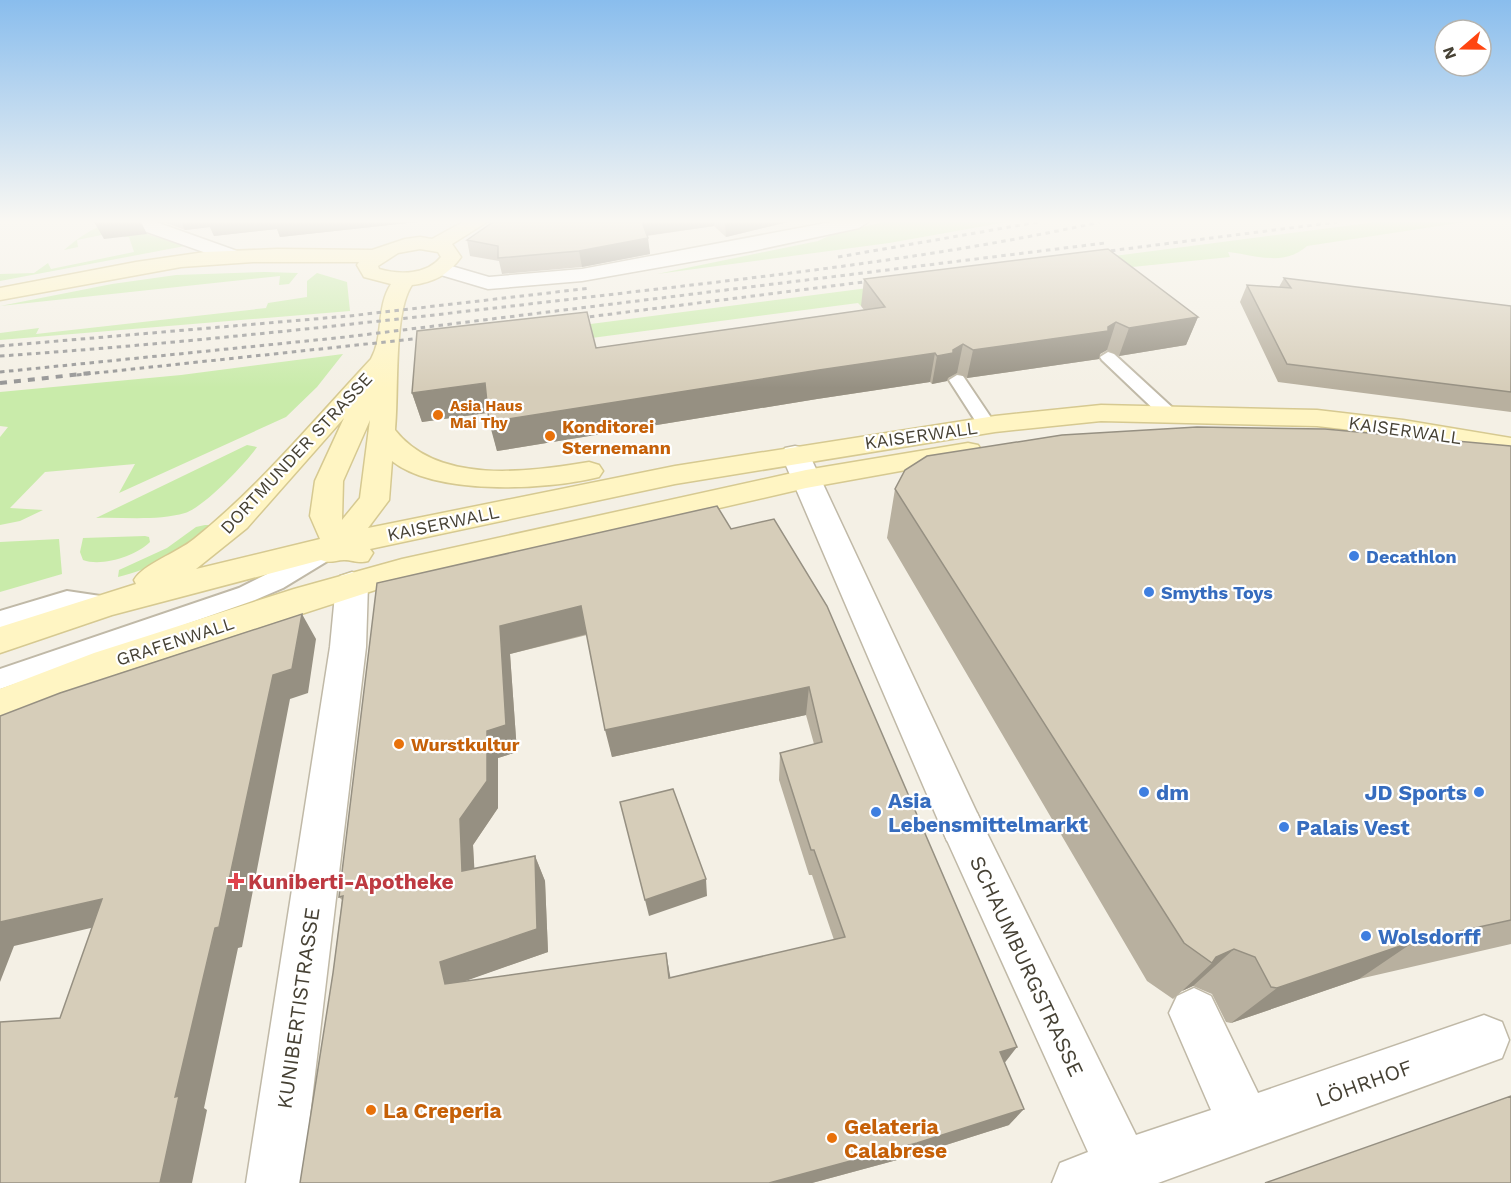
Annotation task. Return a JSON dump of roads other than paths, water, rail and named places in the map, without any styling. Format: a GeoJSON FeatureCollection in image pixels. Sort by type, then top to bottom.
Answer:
{"type":"FeatureCollection","features":[{"type":"Feature","properties":{"kind":"main road"},"geometry":{"type":"LineString","coordinates":[[0,294],[86,277]]}},
{"type":"Feature","properties":{"kind":"main road"},"geometry":{"type":"LineString","coordinates":[[382,277],[411,277]]}},
{"type":"Feature","properties":{"kind":"main road","name":"DORTMUNDER STRASSE"},"geometry":{"type":"LineString","coordinates":[[260,602],[303,587],[374,500],[386,392],[387,351],[395,294],[405,279]]}},
{"type":"Feature","properties":{"kind":"main road","name":"DORTMUNDER STRASSE"},"geometry":{"type":"LineString","coordinates":[[338,545],[325,516],[329,482],[387,351]]}},
{"type":"Feature","properties":{"kind":"main road","name":"DORTMUNDER STRASSE"},"geometry":{"type":"LineString","coordinates":[[106,604],[190,559],[236,521],[381,362],[387,351]]}},
{"type":"Feature","properties":{"kind":"main road","name":"KAISERWALL"},"geometry":{"type":"LineString","coordinates":[[352,584],[800,466],[987,425],[1101,413],[1317,418],[1403,428],[1511,446]]}},
{"type":"Feature","properties":{"kind":"main road"},"geometry":{"type":"LineString","coordinates":[[381,430],[407,459],[430,468],[490,477],[531,479],[556,477],[651,460],[755,462]]}},
{"type":"Feature","properties":{"kind":"main road","name":"KAISERWALL"},"geometry":{"type":"LineString","coordinates":[[338,545],[675,475],[755,462],[800,466],[1112,436],[1242,437],[1324,442],[1511,466]]}},
{"type":"Feature","properties":{"kind":"main road"},"geometry":{"type":"LineString","coordinates":[[0,640],[106,604],[338,545],[402,570]]}},
{"type":"Feature","properties":{"kind":"main road","name":"GRAFENWALL"},"geometry":{"type":"LineString","coordinates":[[0,705],[260,602],[352,584]]}},
{"type":"Feature","properties":{"kind":"street"},"geometry":{"type":"LineString","coordinates":[[467,277],[488,284],[544,277]]}},
{"type":"Feature","properties":{"kind":"street","name":"SCHAUMBURGSTRASSE"},"geometry":{"type":"LineString","coordinates":[[800,466],[962,827],[1109,1178]]}},
{"type":"Feature","properties":{"kind":"street","name":"KUNIBERTISTRASSE"},"geometry":{"type":"LineString","coordinates":[[274,1183],[348,647],[352,584]]}},
{"type":"Feature","properties":{"kind":"street"},"geometry":{"type":"LineString","coordinates":[[1194,1013],[1245,1125]]}},
{"type":"Feature","properties":{"kind":"street","name":"LÖHRHOF"},"geometry":{"type":"LineString","coordinates":[[1109,1178],[1245,1125],[1484,1040]]}},
{"type":"Feature","properties":{"kind":"lane"},"geometry":{"type":"LineString","coordinates":[[1108,357],[1168,414]]}},
{"type":"Feature","properties":{"kind":"lane"},"geometry":{"type":"LineString","coordinates":[[957,380],[987,425]]}},
{"type":"Feature","properties":{"kind":"lane"},"geometry":{"type":"LineString","coordinates":[[0,678],[260,602],[275,582],[338,545]]}},
{"type":"Feature","properties":{"kind":"lane"},"geometry":{"type":"LineString","coordinates":[[303,587],[352,584]]}},
{"type":"Feature","properties":{"kind":"lane"},"geometry":{"type":"LineString","coordinates":[[0,620],[67,599],[106,604]]}},
{"type":"Feature","properties":{"kind":"railway"},"geometry":{"type":"LineString","coordinates":[[0,356],[308,329],[758,277]]}},
{"type":"Feature","properties":{"kind":"railway"},"geometry":{"type":"LineString","coordinates":[[0,372],[346,337],[829,277]]}},
{"type":"Feature","properties":{"kind":"railway"},"geometry":{"type":"LineString","coordinates":[[572,319],[879,280]]}},
{"type":"Feature","properties":{"kind":"railway"},"geometry":{"type":"LineString","coordinates":[[0,346],[349,316],[591,288]]}},
{"type":"Feature","properties":{"kind":"railway"},"geometry":{"type":"LineString","coordinates":[[77,375],[432,337]]}},
{"type":"Feature","properties":{"kind":"railway"},"geometry":{"type":"LineString","coordinates":[[0,383],[91,373]]}},
{"type":"Feature","properties":{"kind":"place","name":"Asia Haus Mai Thy"},"geometry":{"type":"Point","coordinates":[438,415]}},
{"type":"Feature","properties":{"kind":"place","name":"Konditorei Sternemann"},"geometry":{"type":"Point","coordinates":[550,436]}},
{"type":"Feature","properties":{"kind":"place","name":"Decathlon"},"geometry":{"type":"Point","coordinates":[1354,556]}},
{"type":"Feature","properties":{"kind":"place","name":"Smyths Toys"},"geometry":{"type":"Point","coordinates":[1149,592]}},
{"type":"Feature","properties":{"kind":"place","name":"Wurstkultur"},"geometry":{"type":"Point","coordinates":[399,744]}},
{"type":"Feature","properties":{"kind":"place","name":"dm"},"geometry":{"type":"Point","coordinates":[1144,792]}},
{"type":"Feature","properties":{"kind":"place","name":"JD Sports"},"geometry":{"type":"Point","coordinates":[1479,792]}},
{"type":"Feature","properties":{"kind":"place","name":"Asia Lebensmittelmarkt"},"geometry":{"type":"Point","coordinates":[876,812]}},
{"type":"Feature","properties":{"kind":"place","name":"Palais Vest"},"geometry":{"type":"Point","coordinates":[1284,827]}},
{"type":"Feature","properties":{"kind":"place","name":"Kuniberti-Apotheke"},"geometry":{"type":"Point","coordinates":[236,881]}},
{"type":"Feature","properties":{"kind":"place","name":"Wolsdorff"},"geometry":{"type":"Point","coordinates":[1366,936]}},
{"type":"Feature","properties":{"kind":"place","name":"La Creperia"},"geometry":{"type":"Point","coordinates":[371,1110]}},
{"type":"Feature","properties":{"kind":"place","name":"Gelateria Calabrese"},"geometry":{"type":"Point","coordinates":[832,1138]}}]}
